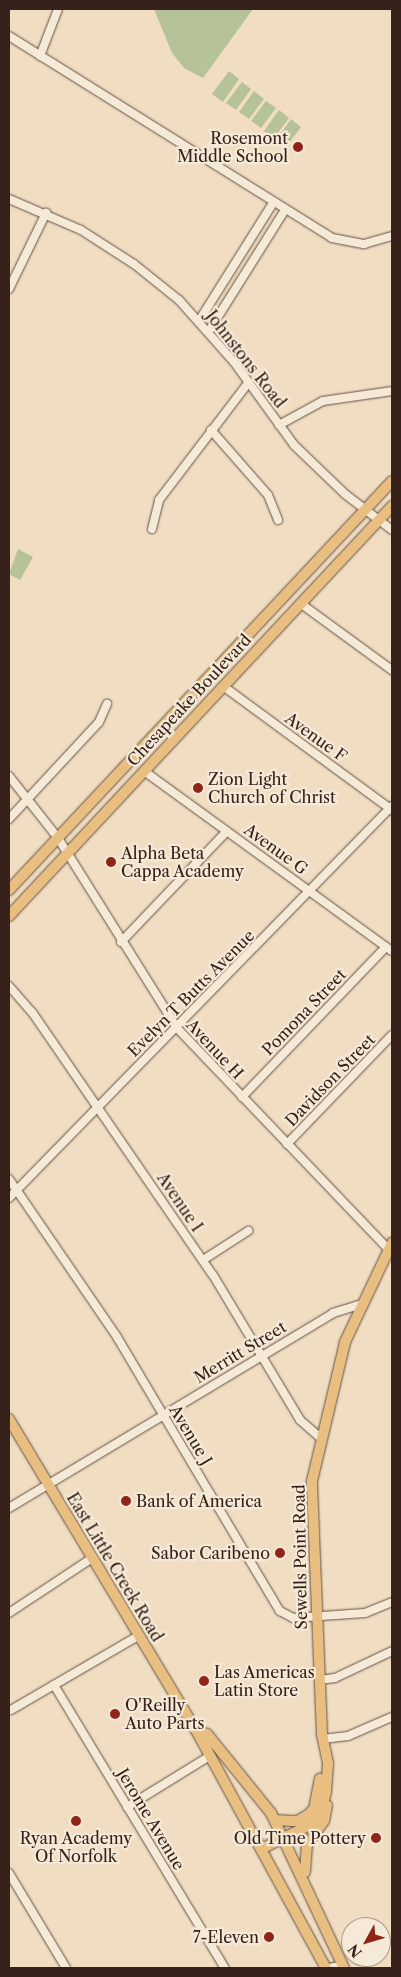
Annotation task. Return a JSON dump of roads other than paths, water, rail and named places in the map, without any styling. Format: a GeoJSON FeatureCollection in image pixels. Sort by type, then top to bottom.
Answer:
{"type":"FeatureCollection","features":[{"type":"Feature","properties":{"kind":"main road","name":"Chesapeake Boulevard"},"geometry":{"type":"LineString","coordinates":[[9,890],[392,481]]}},
{"type":"Feature","properties":{"kind":"main road","name":"Chesapeake Boulevard"},"geometry":{"type":"LineString","coordinates":[[9,916],[392,506]]}},
{"type":"Feature","properties":{"kind":"main road","name":"Sewells Point Road"},"geometry":{"type":"LineString","coordinates":[[263,1848],[286,1839],[312,1824],[321,1812],[326,1792],[328,1763],[324,1756],[310,1497],[321,1438],[359,1305],[390,1247]]}},
{"type":"Feature","properties":{"kind":"main road","name":"East Little Creek Road"},"geometry":{"type":"LineString","coordinates":[[9,1419],[196,1730],[208,1757],[263,1848],[326,1968]]}},
{"type":"Feature","properties":{"kind":"main road","name":"East Little Creek Road"},"geometry":{"type":"LineString","coordinates":[[196,1730],[207,1734],[275,1820],[305,1876],[341,1959]]}},
{"type":"Feature","properties":{"kind":"main road"},"geometry":{"type":"LineString","coordinates":[[275,1820],[297,1821],[314,1809],[324,1756]]}},
{"type":"Feature","properties":{"kind":"main road"},"geometry":{"type":"LineString","coordinates":[[305,1876],[307,1845],[324,1821],[326,1792]]}},
{"type":"Feature","properties":{"kind":"street"},"geometry":{"type":"LineString","coordinates":[[40,56],[58,9]]}},
{"type":"Feature","properties":{"kind":"street"},"geometry":{"type":"LineString","coordinates":[[9,36],[272,203],[341,241],[364,244],[392,236]]}},
{"type":"Feature","properties":{"kind":"street","name":"Johnstons Road"},"geometry":{"type":"LineString","coordinates":[[9,199],[46,213],[134,264],[209,331],[304,456],[365,510],[392,530]]}},
{"type":"Feature","properties":{"kind":"street"},"geometry":{"type":"LineString","coordinates":[[199,321],[272,203]]}},
{"type":"Feature","properties":{"kind":"street"},"geometry":{"type":"LineString","coordinates":[[209,331],[285,210]]}},
{"type":"Feature","properties":{"kind":"street"},"geometry":{"type":"LineString","coordinates":[[9,289],[46,213]]}},
{"type":"Feature","properties":{"kind":"street"},"geometry":{"type":"LineString","coordinates":[[152,529],[159,500],[249,382]]}},
{"type":"Feature","properties":{"kind":"street"},"geometry":{"type":"LineString","coordinates":[[279,425],[322,401],[392,390]]}},
{"type":"Feature","properties":{"kind":"street"},"geometry":{"type":"LineString","coordinates":[[211,430],[268,494],[278,520]]}},
{"type":"Feature","properties":{"kind":"street"},"geometry":{"type":"LineString","coordinates":[[300,603],[392,670]]}},
{"type":"Feature","properties":{"kind":"street","name":"Avenue F"},"geometry":{"type":"LineString","coordinates":[[223,686],[391,808]]}},
{"type":"Feature","properties":{"kind":"street"},"geometry":{"type":"LineString","coordinates":[[9,819],[99,722],[107,704]]}},
{"type":"Feature","properties":{"kind":"street","name":"Avenue G"},"geometry":{"type":"LineString","coordinates":[[144,771],[389,949]]}},
{"type":"Feature","properties":{"kind":"street","name":"Avenue H"},"geometry":{"type":"LineString","coordinates":[[9,776],[26,801],[58,838],[121,942],[177,1028],[287,1144],[390,1247]]}},
{"type":"Feature","properties":{"kind":"street","name":"Evelyn T Butts Avenue"},"geometry":{"type":"LineString","coordinates":[[9,1198],[391,808]]}},
{"type":"Feature","properties":{"kind":"street"},"geometry":{"type":"LineString","coordinates":[[121,942],[227,831]]}},
{"type":"Feature","properties":{"kind":"street","name":"Pomona Street"},"geometry":{"type":"LineString","coordinates":[[242,1097],[389,949]]}},
{"type":"Feature","properties":{"kind":"street","name":"Avenue I"},"geometry":{"type":"LineString","coordinates":[[9,986],[32,1012],[203,1260],[308,1431],[321,1438]]}},
{"type":"Feature","properties":{"kind":"street","name":"Davidson Street"},"geometry":{"type":"LineString","coordinates":[[287,1144],[392,1035]]}},
{"type":"Feature","properties":{"kind":"street","name":"Avenue J"},"geometry":{"type":"LineString","coordinates":[[9,1179],[117,1337],[280,1611],[293,1618],[316,1617],[364,1613],[392,1602]]}},
{"type":"Feature","properties":{"kind":"street"},"geometry":{"type":"LineString","coordinates":[[203,1260],[248,1231]]}},
{"type":"Feature","properties":{"kind":"street","name":"Merritt Street"},"geometry":{"type":"LineString","coordinates":[[9,1508],[333,1313],[359,1305]]}},
{"type":"Feature","properties":{"kind":"street"},"geometry":{"type":"LineString","coordinates":[[9,1613],[92,1558]]}},
{"type":"Feature","properties":{"kind":"street"},"geometry":{"type":"LineString","coordinates":[[11,1710],[138,1636]]}},
{"type":"Feature","properties":{"kind":"street"},"geometry":{"type":"LineString","coordinates":[[319,1680],[335,1678],[392,1651]]}},
{"type":"Feature","properties":{"kind":"street","name":"Jerome Avenue"},"geometry":{"type":"LineString","coordinates":[[54,1685],[225,1968]]}},
{"type":"Feature","properties":{"kind":"street"},"geometry":{"type":"LineString","coordinates":[[323,1738],[348,1736],[392,1717]]}},
{"type":"Feature","properties":{"kind":"street"},"geometry":{"type":"LineString","coordinates":[[128,1807],[208,1757]]}},
{"type":"Feature","properties":{"kind":"street"},"geometry":{"type":"LineString","coordinates":[[9,1873],[66,1968]]}},
{"type":"Feature","properties":{"kind":"place","name":"Rosemont Middle School"},"geometry":{"type":"Point","coordinates":[298,147]}},
{"type":"Feature","properties":{"kind":"place","name":"Zion Light Church of Christ"},"geometry":{"type":"Point","coordinates":[198,788]}},
{"type":"Feature","properties":{"kind":"place","name":"Alpha Beta Cappa Academy"},"geometry":{"type":"Point","coordinates":[111,862]}},
{"type":"Feature","properties":{"kind":"place","name":"Bank of America"},"geometry":{"type":"Point","coordinates":[126,1501]}},
{"type":"Feature","properties":{"kind":"place","name":"Sabor Caribeno"},"geometry":{"type":"Point","coordinates":[280,1553]}},
{"type":"Feature","properties":{"kind":"place","name":"Las Americas Latin Store"},"geometry":{"type":"Point","coordinates":[204,1681]}},
{"type":"Feature","properties":{"kind":"place","name":"O'Reilly Auto Parts"},"geometry":{"type":"Point","coordinates":[115,1714]}},
{"type":"Feature","properties":{"kind":"place","name":"Ryan Academy Of Norfolk"},"geometry":{"type":"Point","coordinates":[76,1821]}},
{"type":"Feature","properties":{"kind":"place","name":"Old Time Pottery"},"geometry":{"type":"Point","coordinates":[376,1838]}},
{"type":"Feature","properties":{"kind":"place","name":"7-Eleven"},"geometry":{"type":"Point","coordinates":[269,1937]}}]}
